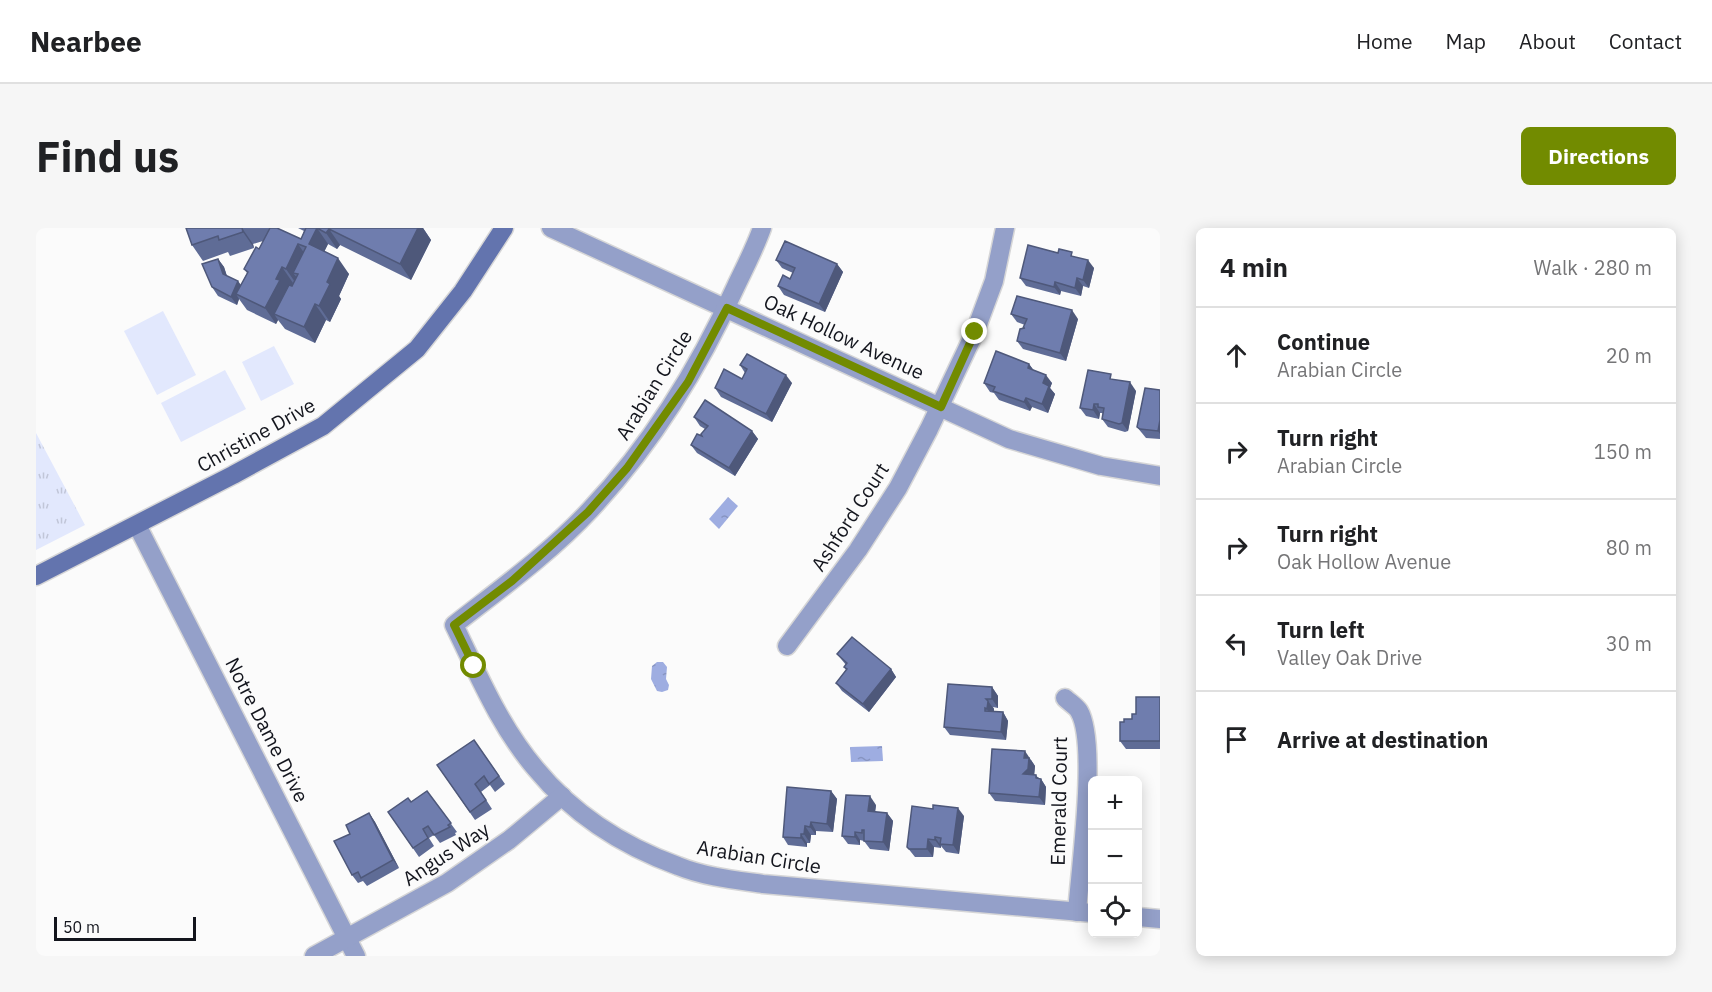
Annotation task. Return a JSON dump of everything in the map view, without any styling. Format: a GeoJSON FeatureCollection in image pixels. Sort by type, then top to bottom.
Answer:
{"type":"FeatureCollection","features":[{"type":"Feature","properties":{"kind":"street","name":"Christine Drive"},"geometry":{"type":"LineString","coordinates":[[36,576],[323,426],[417,349],[463,291],[504,228]]}},
{"type":"Feature","properties":{"kind":"street","name":"Oak Hollow Avenue"},"geometry":{"type":"LineString","coordinates":[[551,228],[1009,439],[1101,466],[1160,476]]}},
{"type":"Feature","properties":{"kind":"street"},"geometry":{"type":"LineString","coordinates":[[727,308],[762,228]]}},
{"type":"Feature","properties":{"kind":"street","name":"Ashford Court"},"geometry":{"type":"LineString","coordinates":[[787,646],[858,550],[898,488],[941,407],[975,332],[994,281],[1005,228]]}},
{"type":"Feature","properties":{"kind":"street","name":"Arabian Circle"},"geometry":{"type":"LineString","coordinates":[[727,308],[688,382],[627,468],[580,520],[512,581],[454,625],[510,733],[535,768],[562,796],[616,838],[680,867],[763,885],[1084,912]]}},
{"type":"Feature","properties":{"kind":"street","name":"Notre Dame Drive"},"geometry":{"type":"LineString","coordinates":[[137,525],[356,956]]}},
{"type":"Feature","properties":{"kind":"street","name":"Emerald Court"},"geometry":{"type":"LineString","coordinates":[[1065,698],[1078,710],[1085,733],[1087,754],[1084,912]]}},
{"type":"Feature","properties":{"kind":"street","name":"Angus Way"},"geometry":{"type":"LineString","coordinates":[[314,956],[447,883],[509,840],[562,796]]}},
{"type":"Feature","properties":{"kind":"street"},"geometry":{"type":"LineString","coordinates":[[1142,917],[1160,919]]}},
{"type":"Feature","properties":{"kind":"green space"},"geometry":{"type":"Polygon","coordinates":[[[163,311],[196,375],[157,395],[124,331],[163,311]]]}},
{"type":"Feature","properties":{"kind":"green space"},"geometry":{"type":"Polygon","coordinates":[[[274,346],[294,384],[261,401],[242,362],[274,346]]]}},
{"type":"Feature","properties":{"kind":"green space"},"geometry":{"type":"Polygon","coordinates":[[[225,370],[246,409],[181,442],[161,403],[225,370]]]}},
{"type":"Feature","properties":{"kind":"green space"},"geometry":{"type":"Polygon","coordinates":[[[36,433],[85,525],[36,550],[36,433]]]}},
{"type":"Feature","properties":{"kind":"water"},"geometry":{"type":"Polygon","coordinates":[[[728,497],[738,506],[719,529],[709,519],[728,497]]]}},
{"type":"Feature","properties":{"kind":"water"},"geometry":{"type":"Polygon","coordinates":[[[657,662],[663,662],[667,667],[668,690],[662,692],[657,691],[651,679],[652,666],[657,662]]]}},
{"type":"Feature","properties":{"kind":"water"},"geometry":{"type":"Polygon","coordinates":[[[882,746],[883,761],[851,762],[850,747],[882,746]]]}},
{"type":"Feature","properties":{"kind":"building"},"geometry":{"type":"Polygon","coordinates":[[[186,228],[242,228],[243,232],[219,240],[218,236],[192,245],[186,228]]]}},
{"type":"Feature","properties":{"kind":"building"},"geometry":{"type":"Polygon","coordinates":[[[270,228],[277,228],[301,239],[306,228],[317,228],[309,244],[338,258],[327,282],[330,284],[319,306],[315,304],[304,327],[274,314],[289,285],[292,286],[298,274],[293,273],[306,247],[298,244],[286,269],[282,267],[276,279],[280,280],[265,308],[236,294],[248,272],[244,269],[256,247],[259,249],[270,228]]]}},
{"type":"Feature","properties":{"kind":"building"},"geometry":{"type":"Polygon","coordinates":[[[317,228],[418,228],[400,264],[329,229],[326,233],[317,228]]]}},
{"type":"Feature","properties":{"kind":"building"},"geometry":{"type":"Polygon","coordinates":[[[785,241],[837,264],[819,304],[778,286],[783,275],[790,279],[795,268],[776,260],[785,241]]]}},
{"type":"Feature","properties":{"kind":"building"},"geometry":{"type":"Polygon","coordinates":[[[1028,245],[1058,253],[1059,249],[1072,252],[1071,256],[1088,260],[1083,280],[1077,278],[1075,288],[1055,282],[1054,287],[1020,278],[1028,245]]]}},
{"type":"Feature","properties":{"kind":"building"},"geometry":{"type":"Polygon","coordinates":[[[218,259],[223,274],[238,281],[231,297],[212,287],[202,264],[218,259]]]}},
{"type":"Feature","properties":{"kind":"building"},"geometry":{"type":"Polygon","coordinates":[[[1017,296],[1072,310],[1060,353],[1017,341],[1020,329],[1025,328],[1023,328],[1027,319],[1011,314],[1017,296]]]}},
{"type":"Feature","properties":{"kind":"building"},"geometry":{"type":"Polygon","coordinates":[[[996,351],[1029,364],[1028,368],[1046,375],[1043,383],[1049,386],[1042,404],[1026,398],[1024,402],[993,391],[995,387],[984,383],[996,351]]]}},
{"type":"Feature","properties":{"kind":"building"},"geometry":{"type":"Polygon","coordinates":[[[747,354],[786,375],[766,414],[715,388],[724,369],[742,379],[747,369],[740,365],[747,354]]]}},
{"type":"Feature","properties":{"kind":"building"},"geometry":{"type":"Polygon","coordinates":[[[1088,370],[1111,374],[1110,379],[1130,382],[1122,423],[1102,419],[1104,408],[1098,407],[1098,404],[1094,404],[1093,410],[1080,408],[1088,370]]]}},
{"type":"Feature","properties":{"kind":"building"},"geometry":{"type":"Polygon","coordinates":[[[1145,388],[1160,390],[1158,431],[1137,427],[1145,388]]]}},
{"type":"Feature","properties":{"kind":"building"},"geometry":{"type":"Polygon","coordinates":[[[705,400],[752,431],[729,468],[691,445],[697,434],[702,436],[701,434],[708,426],[694,417],[705,400]]]}},
{"type":"Feature","properties":{"kind":"building"},"geometry":{"type":"Polygon","coordinates":[[[852,637],[891,669],[863,704],[836,683],[847,669],[844,667],[847,663],[837,654],[852,637]]]}},
{"type":"Feature","properties":{"kind":"building"},"geometry":{"type":"Polygon","coordinates":[[[948,684],[992,687],[992,699],[986,699],[988,701],[985,711],[1003,712],[1001,732],[944,727],[948,684]]]}},
{"type":"Feature","properties":{"kind":"building"},"geometry":{"type":"Polygon","coordinates":[[[1136,697],[1160,697],[1160,741],[1120,741],[1120,722],[1124,722],[1124,719],[1132,719],[1132,714],[1136,714],[1136,697]]]}},
{"type":"Feature","properties":{"kind":"building"},"geometry":{"type":"Polygon","coordinates":[[[474,740],[499,776],[489,784],[484,776],[475,784],[486,800],[470,812],[437,765],[474,740]]]}},
{"type":"Feature","properties":{"kind":"building"},"geometry":{"type":"Polygon","coordinates":[[[992,749],[1025,751],[1024,758],[1029,758],[1028,769],[1023,774],[1036,775],[1036,778],[1041,779],[1039,797],[989,793],[992,749]]]}},
{"type":"Feature","properties":{"kind":"building"},"geometry":{"type":"Polygon","coordinates":[[[787,787],[831,791],[827,824],[811,822],[810,827],[805,826],[801,838],[783,837],[787,787]]]}},
{"type":"Feature","properties":{"kind":"building"},"geometry":{"type":"Polygon","coordinates":[[[427,791],[451,823],[448,825],[450,827],[434,835],[428,826],[423,829],[428,838],[413,848],[388,812],[408,798],[411,802],[427,791]]]}},
{"type":"Feature","properties":{"kind":"building"},"geometry":{"type":"Polygon","coordinates":[[[846,795],[870,796],[868,811],[887,813],[883,842],[864,841],[864,830],[862,833],[855,832],[855,837],[842,836],[846,795]]]}},
{"type":"Feature","properties":{"kind":"building"},"geometry":{"type":"Polygon","coordinates":[[[933,805],[958,808],[953,845],[940,844],[941,838],[935,837],[935,840],[928,839],[927,849],[909,849],[907,847],[912,806],[933,809],[933,805]]]}},
{"type":"Feature","properties":{"kind":"building"},"geometry":{"type":"Polygon","coordinates":[[[369,813],[393,860],[361,878],[358,872],[352,875],[334,841],[350,834],[346,825],[369,813]]]}},
{"type":"Feature","properties":{"kind":"route"},"geometry":{"type":"LineString","coordinates":[[474,666],[454,625],[512,581],[588,512],[627,468],[688,382],[727,308],[941,407],[975,332]]}}]}
